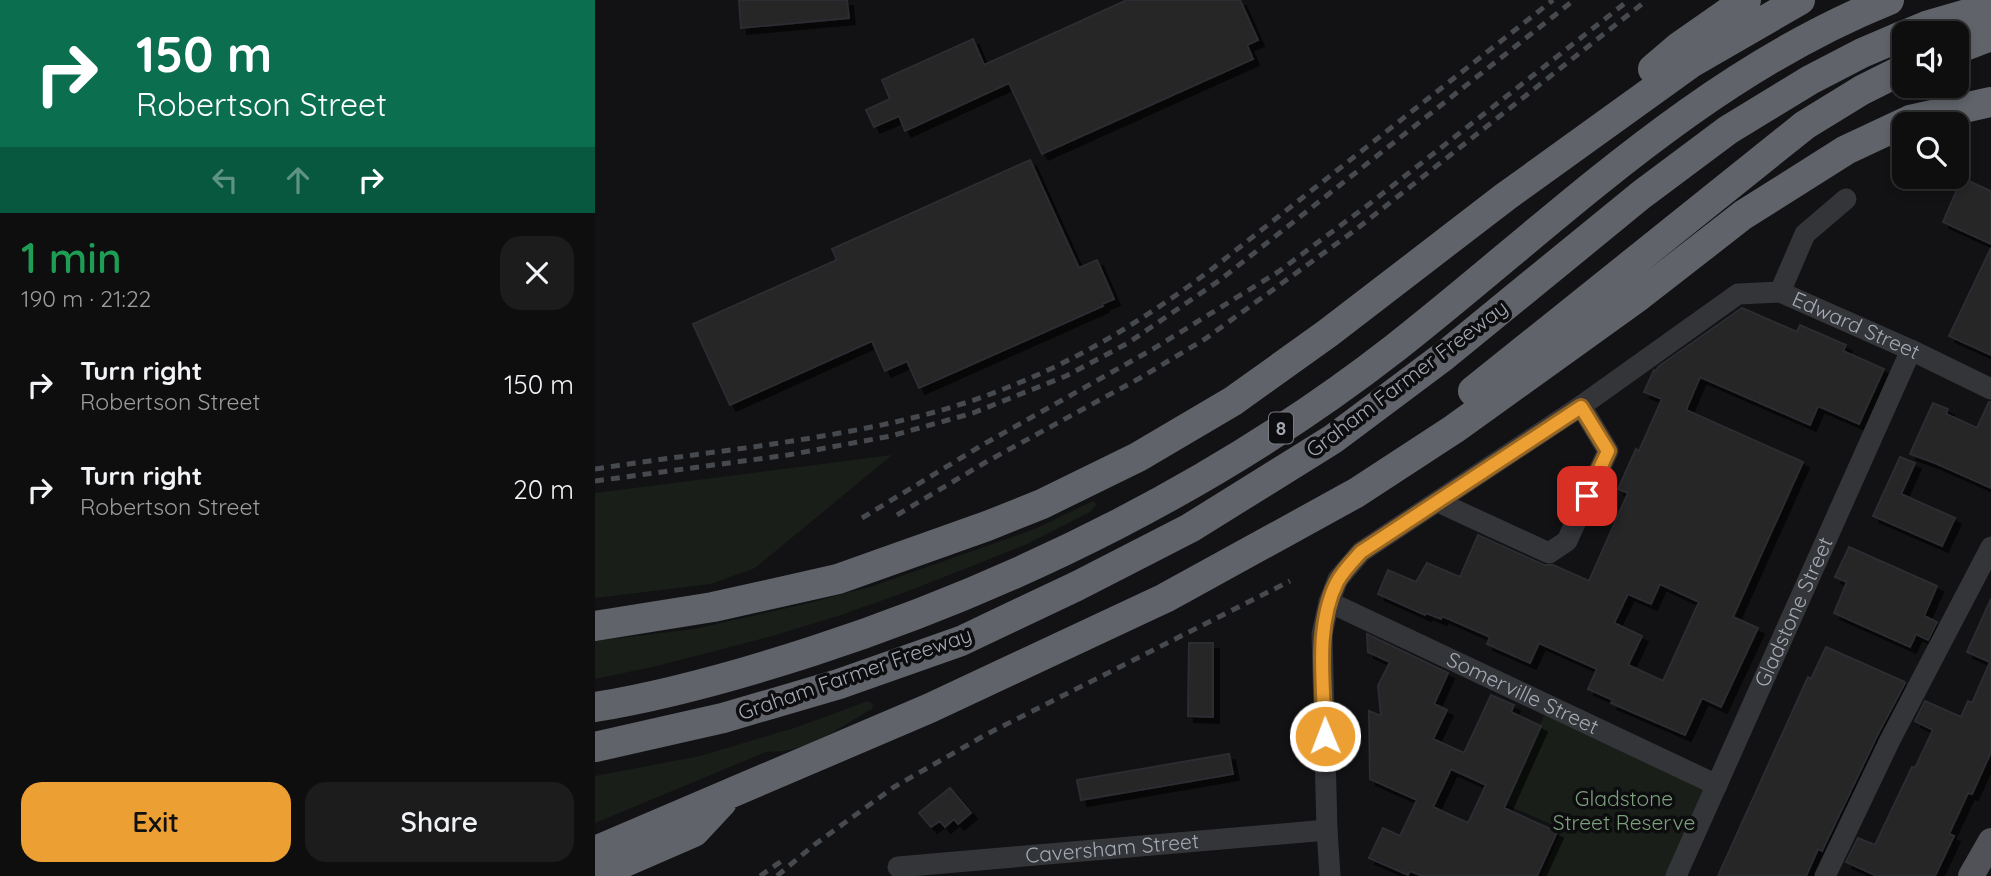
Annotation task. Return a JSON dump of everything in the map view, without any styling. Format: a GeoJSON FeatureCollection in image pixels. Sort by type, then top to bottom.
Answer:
{"type":"FeatureCollection","features":[{"type":"Feature","properties":{"kind":"highway"},"geometry":{"type":"LineString","coordinates":[[1505,197],[1680,46],[1746,0]]}},
{"type":"Feature","properties":{"kind":"highway"},"geometry":{"type":"LineString","coordinates":[[595,626],[713,607],[838,579],[1042,504],[1138,457],[1233,401],[1328,333],[1505,197],[1691,63],[1800,0]]}},
{"type":"Feature","properties":{"kind":"highway","name":"Graham Farmer Freeway"},"geometry":{"type":"LineString","coordinates":[[595,707],[689,687],[774,664],[941,606],[1031,567],[1190,484],[1316,405],[1394,348],[1599,179],[1703,102],[1787,48],[1889,0]]}},
{"type":"Feature","properties":{"kind":"highway"},"geometry":{"type":"LineString","coordinates":[[1942,21],[1991,6]]}},
{"type":"Feature","properties":{"kind":"highway"},"geometry":{"type":"LineString","coordinates":[[1969,44],[1991,36]]}},
{"type":"Feature","properties":{"kind":"highway","name":"Graham Farmer Freeway"},"geometry":{"type":"LineString","coordinates":[[595,747],[736,715],[839,684],[961,641],[1190,528],[1333,439],[1444,356],[1641,195],[1728,130],[1810,80],[1892,40]]}},
{"type":"Feature","properties":{"kind":"highway"},"geometry":{"type":"LineString","coordinates":[[1270,541],[1446,413],[1805,125],[1892,75]]}},
{"type":"Feature","properties":{"kind":"highway"},"geometry":{"type":"LineString","coordinates":[[595,850],[930,709],[1165,598],[1356,493],[1454,429],[1639,296],[1743,215],[1846,150],[1910,120],[1991,102]]}},
{"type":"Feature","properties":{"kind":"highway"},"geometry":{"type":"LineString","coordinates":[[595,874],[694,832],[730,794]]}},
{"type":"Feature","properties":{"kind":"main road"},"geometry":{"type":"LineString","coordinates":[[1971,876],[1991,841]]}},
{"type":"Feature","properties":{"kind":"street"},"geometry":{"type":"LineString","coordinates":[[1780,292],[1805,234],[1846,198]]}},
{"type":"Feature","properties":{"kind":"street","name":"Edward Street"},"geometry":{"type":"LineString","coordinates":[[1330,876],[1322,634],[1329,602],[1338,579],[1361,552],[1581,407],[1738,294],[1780,292],[1991,389]]}},
{"type":"Feature","properties":{"kind":"street","name":"Gladstone Street"},"geometry":{"type":"LineString","coordinates":[[1676,876],[1911,350]]}},
{"type":"Feature","properties":{"kind":"street"},"geometry":{"type":"LineString","coordinates":[[1438,502],[1549,553],[1567,541],[1608,451],[1581,407]]}},
{"type":"Feature","properties":{"kind":"street"},"geometry":{"type":"LineString","coordinates":[[1825,876],[1890,740],[1991,547]]}},
{"type":"Feature","properties":{"kind":"street","name":"Somerville Street"},"geometry":{"type":"LineString","coordinates":[[1329,602],[1717,785]]}},
{"type":"Feature","properties":{"kind":"street","name":"Caversham Street"},"geometry":{"type":"LineString","coordinates":[[898,867],[1327,830]]}},
{"type":"Feature","properties":{"kind":"green space"},"geometry":{"type":"Polygon","coordinates":[[[892,455],[755,568],[711,584],[595,598],[595,493],[892,455]]]}},
{"type":"Feature","properties":{"kind":"green space"},"geometry":{"type":"Polygon","coordinates":[[[1093,501],[1097,504],[1090,512],[1025,545],[906,592],[769,637],[595,679],[595,641],[694,629],[873,586],[1035,529],[1093,501]]]}},
{"type":"Feature","properties":{"kind":"green space"},"geometry":{"type":"Polygon","coordinates":[[[868,701],[873,704],[872,709],[810,743],[785,751],[766,752],[595,823],[595,776],[700,756],[797,727],[868,701]]]}},
{"type":"Feature","properties":{"kind":"green space","name":"Gladstone Street Reserve"},"geometry":{"type":"Polygon","coordinates":[[[1548,706],[1717,785],[1676,876],[1542,876],[1562,829],[1507,805],[1548,706]]]}},
{"type":"Feature","properties":{"kind":"building"},"geometry":{"type":"Polygon","coordinates":[[[739,0],[847,0],[849,18],[741,28],[739,0]]]}},
{"type":"Feature","properties":{"kind":"building"},"geometry":{"type":"Polygon","coordinates":[[[1127,0],[1240,0],[1258,40],[1247,45],[1253,59],[1042,154],[1009,83],[905,131],[899,116],[874,127],[866,110],[890,99],[882,80],[973,39],[984,65],[1127,0]]]}},
{"type":"Feature","properties":{"kind":"building"},"geometry":{"type":"Polygon","coordinates":[[[1030,160],[1079,268],[1097,260],[1114,299],[919,388],[907,361],[885,371],[872,341],[730,405],[693,324],[837,260],[832,249],[1030,160]]]}},
{"type":"Feature","properties":{"kind":"building"},"geometry":{"type":"Polygon","coordinates":[[[1969,181],[1991,191],[1991,244],[1943,222],[1957,189],[1969,189],[1969,181]]]}},
{"type":"Feature","properties":{"kind":"building"},"geometry":{"type":"Polygon","coordinates":[[[1991,248],[1991,355],[1949,336],[1991,248]]]}},
{"type":"Feature","properties":{"kind":"building"},"geometry":{"type":"Polygon","coordinates":[[[1742,308],[1797,332],[1800,325],[1846,345],[1843,351],[1884,369],[1859,424],[1818,406],[1810,425],[1700,377],[1686,410],[1803,462],[1733,617],[1758,628],[1721,707],[1702,698],[1685,735],[1611,703],[1613,700],[1588,689],[1597,669],[1539,643],[1530,663],[1487,644],[1490,637],[1442,616],[1441,619],[1426,613],[1425,615],[1378,594],[1388,570],[1416,582],[1427,563],[1460,577],[1478,535],[1544,565],[1553,565],[1589,581],[1628,493],[1618,489],[1636,449],[1639,451],[1662,399],[1644,392],[1658,367],[1742,308]],[[1660,584],[1651,604],[1628,594],[1614,623],[1642,636],[1628,665],[1663,681],[1699,602],[1660,584]]]}},
{"type":"Feature","properties":{"kind":"building"},"geometry":{"type":"Polygon","coordinates":[[[1989,402],[1991,488],[1910,454],[1933,403],[1948,409],[1946,414],[1977,428],[1989,402]]]}},
{"type":"Feature","properties":{"kind":"building"},"geometry":{"type":"Polygon","coordinates":[[[1900,457],[1915,463],[1901,494],[1955,518],[1942,546],[1873,516],[1900,457]]]}},
{"type":"Feature","properties":{"kind":"building"},"geometry":{"type":"Polygon","coordinates":[[[1849,547],[1937,586],[1924,616],[1937,622],[1928,640],[1916,634],[1910,647],[1834,613],[1847,582],[1835,577],[1849,547]]]}},
{"type":"Feature","properties":{"kind":"building"},"geometry":{"type":"Polygon","coordinates":[[[1991,599],[1991,752],[1972,794],[1968,793],[1949,834],[1954,836],[1935,876],[1877,876],[1846,862],[1858,838],[1875,845],[1912,767],[1915,768],[1933,730],[1915,721],[1925,701],[1961,717],[1968,701],[1972,703],[1990,662],[1967,652],[1991,599]]]}},
{"type":"Feature","properties":{"kind":"building"},"geometry":{"type":"Polygon","coordinates":[[[1367,634],[1448,673],[1434,704],[1447,710],[1433,739],[1464,753],[1491,695],[1514,705],[1511,712],[1541,726],[1504,808],[1557,832],[1537,876],[1422,876],[1410,871],[1408,875],[1369,858],[1383,828],[1400,836],[1417,800],[1370,779],[1369,711],[1381,716],[1378,686],[1390,662],[1368,652],[1367,634]],[[1451,769],[1433,807],[1468,823],[1486,785],[1451,769]]]}},
{"type":"Feature","properties":{"kind":"building"},"geometry":{"type":"Polygon","coordinates":[[[1189,643],[1213,643],[1213,717],[1188,716],[1189,643]]]}},
{"type":"Feature","properties":{"kind":"building"},"geometry":{"type":"Polygon","coordinates":[[[1826,647],[1905,682],[1904,685],[1822,851],[1818,849],[1806,876],[1718,876],[1808,677],[1811,679],[1826,647]]]}},
{"type":"Feature","properties":{"kind":"building"},"geometry":{"type":"Polygon","coordinates":[[[1229,754],[1233,774],[1081,800],[1077,780],[1229,754]]]}},
{"type":"Feature","properties":{"kind":"building"},"geometry":{"type":"Polygon","coordinates":[[[950,788],[971,813],[958,824],[954,819],[945,827],[940,821],[931,827],[919,813],[950,788]]]}},
{"type":"Feature","properties":{"kind":"railway"},"geometry":{"type":"LineString","coordinates":[[595,469],[785,442],[913,418],[975,399],[1061,364],[1138,320],[1212,269],[1553,0]]}},
{"type":"Feature","properties":{"kind":"railway"},"geometry":{"type":"LineString","coordinates":[[595,481],[788,455],[891,436],[973,413],[1066,376],[1128,343],[1220,280],[1574,0]]}},
{"type":"Feature","properties":{"kind":"railway"},"geometry":{"type":"LineString","coordinates":[[862,518],[984,444],[1153,349],[1278,272],[1368,205],[1629,0]]}},
{"type":"Feature","properties":{"kind":"railway"},"geometry":{"type":"LineString","coordinates":[[897,515],[1205,339],[1354,231],[1647,0]]}},
{"type":"Feature","properties":{"kind":"railway"},"geometry":{"type":"LineString","coordinates":[[777,876],[814,845],[894,787],[987,734],[1290,581]]}},
{"type":"Feature","properties":{"kind":"railway"},"geometry":{"type":"LineString","coordinates":[[760,876],[786,858]]}},
{"type":"Feature","properties":{"kind":"route"},"geometry":{"type":"LineString","coordinates":[[1325,736],[1322,634],[1329,602],[1338,579],[1361,552],[1581,407],[1608,451],[1587,496]]}}]}
